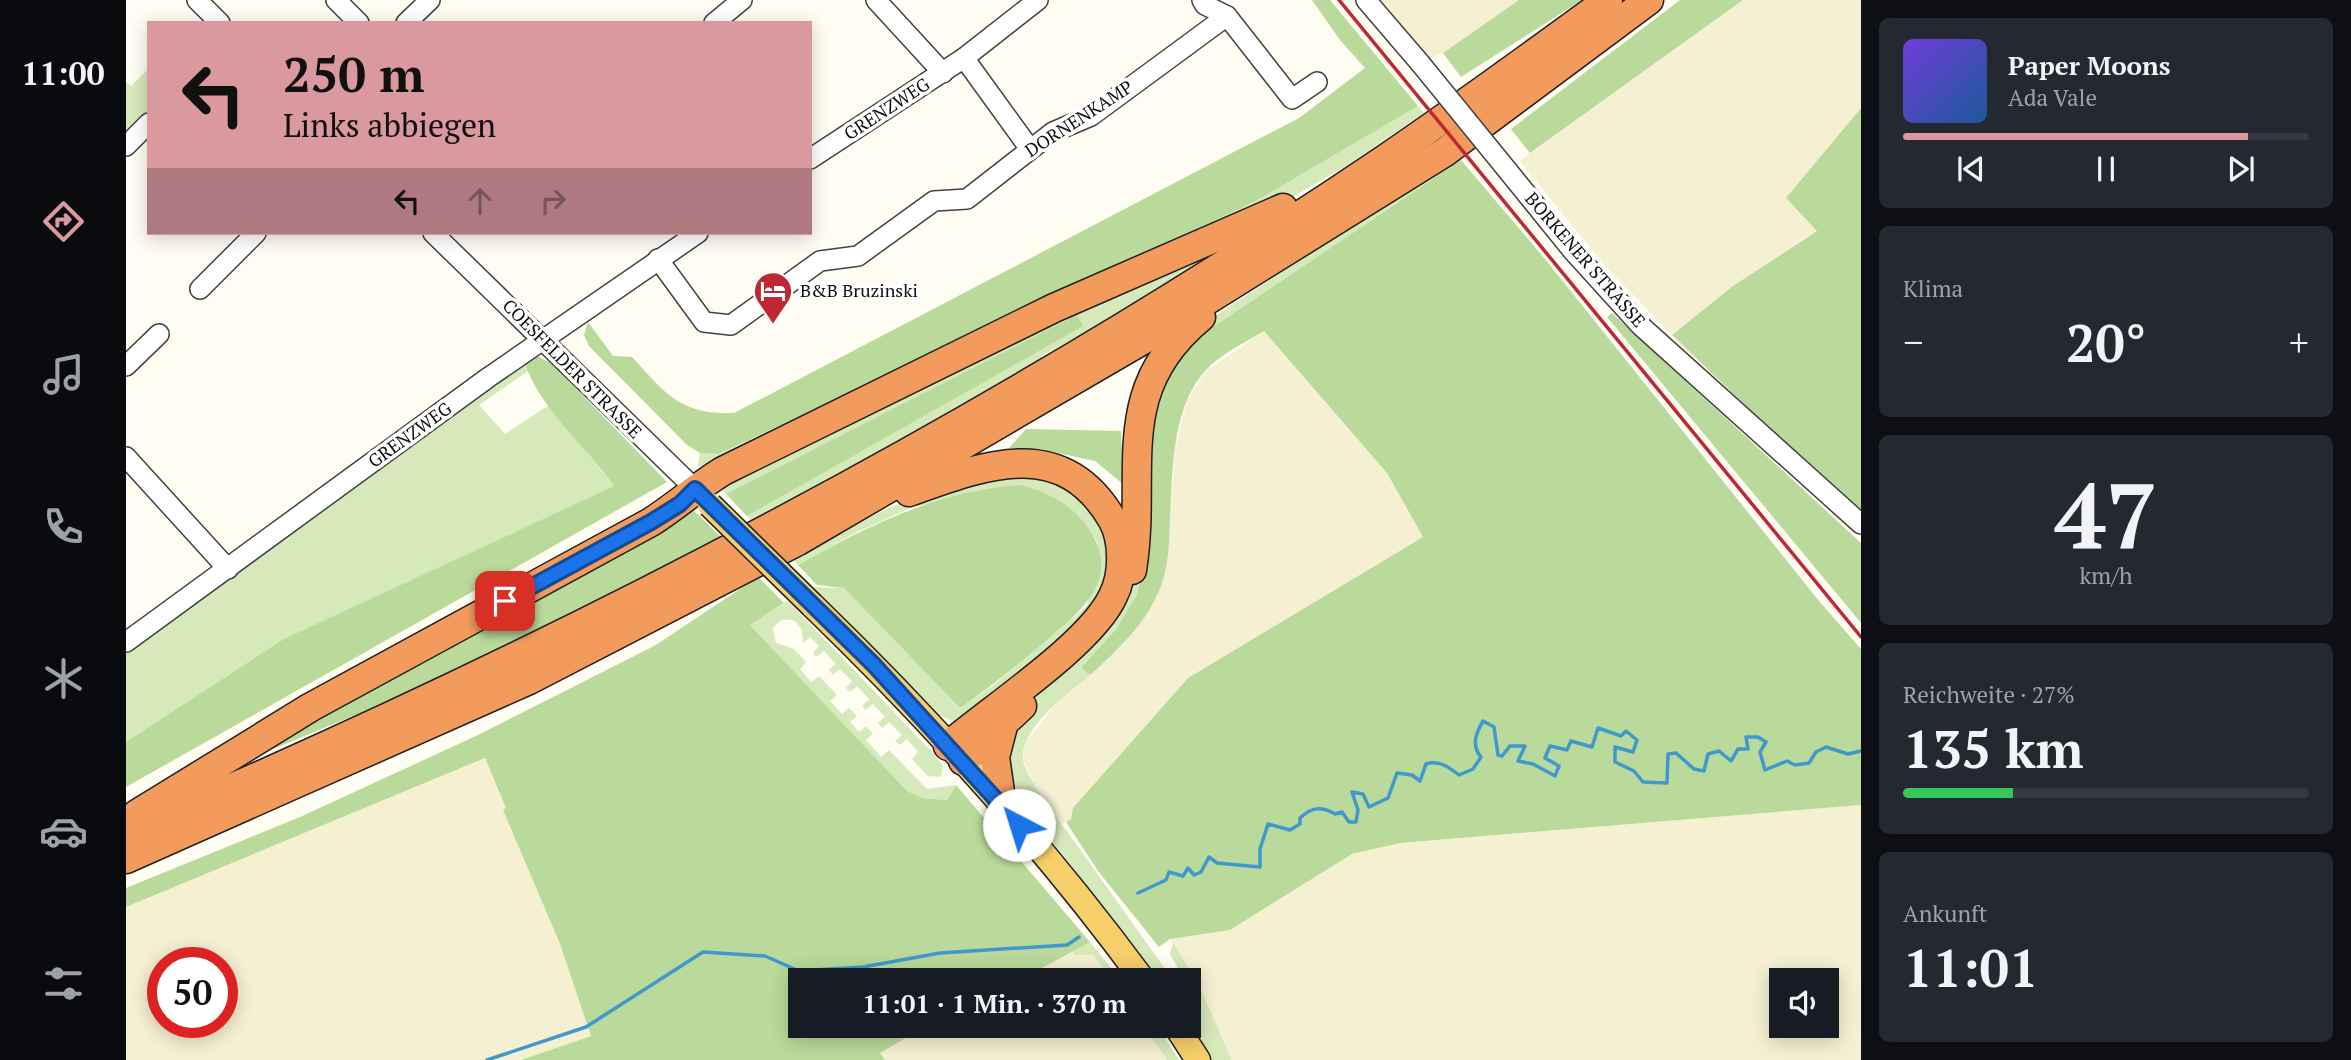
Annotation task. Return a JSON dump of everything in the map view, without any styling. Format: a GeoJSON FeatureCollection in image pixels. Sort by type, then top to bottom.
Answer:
{"type":"FeatureCollection","features":[{"type":"Feature","properties":{"kind":"highway"},"geometry":{"type":"LineString","coordinates":[[126,834],[347,738],[657,588],[973,415],[1178,292],[1386,158],[1608,0]]}},
{"type":"Feature","properties":{"kind":"highway"},"geometry":{"type":"LineString","coordinates":[[126,859],[529,680],[798,541],[1049,397],[1445,152],[1649,0]]}},
{"type":"Feature","properties":{"kind":"highway"},"geometry":{"type":"LineString","coordinates":[[126,820],[311,707],[680,504],[702,497],[723,471],[1054,308],[1157,261],[1264,218],[1329,180],[1386,158]]}},
{"type":"Feature","properties":{"kind":"highway"},"geometry":{"type":"LineString","coordinates":[[956,754],[1003,726],[1102,626],[1121,600],[1131,577],[1136,545],[1136,443],[1143,397],[1164,355],[1196,321],[1275,257]]}},
{"type":"Feature","properties":{"kind":"highway"},"geometry":{"type":"LineString","coordinates":[[798,541],[910,492],[1000,464],[1024,462],[1067,472],[1084,483],[1101,500],[1115,524],[1121,552],[1114,596],[1099,618],[956,754]]}},
{"type":"Feature","properties":{"kind":"highway"},"geometry":{"type":"LineString","coordinates":[[1002,806],[995,757],[1003,726]]}},
{"type":"Feature","properties":{"kind":"main road"},"geometry":{"type":"LineString","coordinates":[[702,497],[874,665],[956,754],[1002,806],[1133,968]]}},
{"type":"Feature","properties":{"kind":"main road"},"geometry":{"type":"LineString","coordinates":[[1183,1038],[1198,1060]]}},
{"type":"Feature","properties":{"kind":"street"},"geometry":{"type":"LineString","coordinates":[[197,0],[218,21]]}},
{"type":"Feature","properties":{"kind":"street"},"geometry":{"type":"LineString","coordinates":[[336,0],[357,21]]}},
{"type":"Feature","properties":{"kind":"street"},"geometry":{"type":"LineString","coordinates":[[408,21],[430,0]]}},
{"type":"Feature","properties":{"kind":"street"},"geometry":{"type":"LineString","coordinates":[[716,21],[742,0]]}},
{"type":"Feature","properties":{"kind":"street"},"geometry":{"type":"LineString","coordinates":[[876,0],[943,73]]}},
{"type":"Feature","properties":{"kind":"street"},"geometry":{"type":"LineString","coordinates":[[1202,0],[1205,5],[1227,16],[1292,99],[1317,82]]}},
{"type":"Feature","properties":{"kind":"street","name":"BORKENER STRASSE"},"geometry":{"type":"LineString","coordinates":[[1366,0],[1580,260],[1642,326],[1861,524]]}},
{"type":"Feature","properties":{"kind":"street","name":"GRENZWEG"},"geometry":{"type":"LineString","coordinates":[[812,158],[943,73],[1034,1]]}},
{"type":"Feature","properties":{"kind":"street","name":"DORNENKAMP"},"geometry":{"type":"LineString","coordinates":[[658,259],[704,322],[731,324],[820,261],[858,256],[934,201],[967,199],[1053,132],[1091,116],[1227,16]]}},
{"type":"Feature","properties":{"kind":"street"},"geometry":{"type":"LineString","coordinates":[[964,58],[1030,149]]}},
{"type":"Feature","properties":{"kind":"street"},"geometry":{"type":"LineString","coordinates":[[126,146],[147,127]]}},
{"type":"Feature","properties":{"kind":"street"},"geometry":{"type":"LineString","coordinates":[[200,289],[254,235]]}},
{"type":"Feature","properties":{"kind":"street","name":"COESFELDER STRASSE"},"geometry":{"type":"LineString","coordinates":[[435,235],[702,497]]}},
{"type":"Feature","properties":{"kind":"street","name":"GRENZWEG"},"geometry":{"type":"LineString","coordinates":[[126,642],[544,339],[695,235]]}},
{"type":"Feature","properties":{"kind":"street"},"geometry":{"type":"LineString","coordinates":[[126,366],[159,334]]}},
{"type":"Feature","properties":{"kind":"street"},"geometry":{"type":"LineString","coordinates":[[126,457],[228,569]]}},
{"type":"Feature","properties":{"kind":"shaded area"},"geometry":{"type":"Polygon","coordinates":[[[1378,0],[1519,0],[1443,53],[1427,59],[1378,0]]]}},
{"type":"Feature","properties":{"kind":"shaded area"},"geometry":{"type":"Polygon","coordinates":[[[1743,0],[1861,0],[1861,108],[1787,198],[1817,230],[1733,286],[1672,335],[1607,268],[1520,161],[1743,0]]]}},
{"type":"Feature","properties":{"kind":"shaded area"},"geometry":{"type":"Polygon","coordinates":[[[1264,331],[1387,473],[1423,537],[1188,678],[1073,808],[1071,819],[1060,825],[1036,788],[1023,759],[1025,743],[1061,698],[1125,643],[1162,582],[1168,555],[1175,449],[1187,401],[1206,371],[1264,331]]]}},
{"type":"Feature","properties":{"kind":"shaded area"},"geometry":{"type":"Polygon","coordinates":[[[485,758],[506,808],[503,810],[560,944],[591,1036],[521,1060],[126,1060],[126,907],[485,758]]]}},
{"type":"Feature","properties":{"kind":"shaded area"},"geometry":{"type":"Polygon","coordinates":[[[1861,805],[1861,1060],[1232,1060],[1201,991],[1201,968],[1188,968],[1170,939],[1230,930],[1352,854],[1400,843],[1861,805]]]}},
{"type":"Feature","properties":{"kind":"shaded area"},"geometry":{"type":"Polygon","coordinates":[[[1072,951],[1074,955],[1093,955],[1102,968],[1042,968],[1072,951]]]}},
{"type":"Feature","properties":{"kind":"shaded area"},"geometry":{"type":"Polygon","coordinates":[[[906,1038],[1152,1038],[1167,1060],[885,1060],[880,1053],[906,1038]]]}},
{"type":"Feature","properties":{"kind":"green space"},"geometry":{"type":"Polygon","coordinates":[[[1312,0],[1330,0],[1418,106],[1256,201],[719,454],[700,453],[687,445],[589,346],[584,335],[588,322],[613,356],[632,357],[675,399],[700,410],[734,413],[1299,118],[1365,68],[1340,40],[1312,0]]]}},
{"type":"Feature","properties":{"kind":"green space"},"geometry":{"type":"Polygon","coordinates":[[[1519,0],[1582,0],[1461,77],[1443,53],[1519,0]]]}},
{"type":"Feature","properties":{"kind":"green space"},"geometry":{"type":"Polygon","coordinates":[[[1680,0],[1743,0],[1530,153],[1511,129],[1680,0]]]}},
{"type":"Feature","properties":{"kind":"green space"},"geometry":{"type":"Polygon","coordinates":[[[147,70],[147,116],[126,137],[126,82],[131,86],[147,70]]]}},
{"type":"Feature","properties":{"kind":"green space"},"geometry":{"type":"Polygon","coordinates":[[[1418,106],[1424,113],[1341,169],[1284,202],[706,467],[698,466],[700,453],[720,454],[1256,201],[1418,106]]]}},
{"type":"Feature","properties":{"kind":"green space"},"geometry":{"type":"Polygon","coordinates":[[[1861,108],[1861,516],[1672,335],[1733,286],[1817,231],[1786,198],[1861,108]]]}},
{"type":"Feature","properties":{"kind":"green space"},"geometry":{"type":"Polygon","coordinates":[[[1458,156],[1461,160],[1213,327],[1189,346],[1177,360],[1162,387],[1153,415],[1150,445],[1149,536],[1145,566],[1136,595],[1119,625],[1081,668],[1090,675],[1038,723],[1024,747],[1023,758],[1036,788],[1164,968],[1146,968],[1134,946],[1010,787],[1003,772],[1000,751],[1008,730],[1021,713],[1096,642],[1124,607],[1140,556],[1141,449],[1150,397],[1159,376],[1172,357],[1203,324],[1458,156]]]}},
{"type":"Feature","properties":{"kind":"green space"},"geometry":{"type":"Polygon","coordinates":[[[1461,160],[1545,259],[1819,601],[1861,649],[1861,805],[1400,843],[1352,854],[1230,930],[1170,939],[1159,947],[1098,871],[1066,822],[1071,819],[1073,808],[1188,678],[1423,537],[1387,473],[1264,331],[1219,359],[1195,385],[1186,403],[1176,441],[1168,551],[1162,583],[1141,622],[1090,675],[1081,668],[1117,628],[1136,596],[1146,563],[1149,443],[1157,398],[1177,359],[1213,327],[1461,160]]]}},
{"type":"Feature","properties":{"kind":"green space"},"geometry":{"type":"Polygon","coordinates":[[[1243,235],[1107,321],[1041,356],[1042,359],[753,522],[747,516],[1082,326],[1077,316],[726,494],[718,486],[841,420],[1243,235]]]}},
{"type":"Feature","properties":{"kind":"green space"},"geometry":{"type":"Polygon","coordinates":[[[1612,313],[1861,543],[1861,623],[1607,317],[1612,313]]]}},
{"type":"Feature","properties":{"kind":"green space"},"geometry":{"type":"Polygon","coordinates":[[[1077,315],[1083,326],[747,516],[726,494],[1077,315]]]}},
{"type":"Feature","properties":{"kind":"green space"},"geometry":{"type":"Polygon","coordinates":[[[537,356],[551,363],[667,482],[126,787],[126,742],[284,639],[614,486],[553,413],[532,381],[525,364],[537,356]]]}},
{"type":"Feature","properties":{"kind":"green space"},"geometry":{"type":"Polygon","coordinates":[[[520,357],[528,371],[479,405],[505,434],[549,405],[614,486],[285,639],[126,742],[126,642],[520,357]]]}},
{"type":"Feature","properties":{"kind":"green space"},"geometry":{"type":"Polygon","coordinates":[[[1026,429],[1121,431],[1123,484],[1095,461],[1040,449],[1009,448],[1026,429]]]}},
{"type":"Feature","properties":{"kind":"green space"},"geometry":{"type":"Polygon","coordinates":[[[1054,473],[1110,526],[1104,606],[959,723],[940,716],[813,587],[844,588],[960,708],[994,685],[1087,606],[1098,543],[1074,514],[1046,494],[1023,485],[913,507],[857,532],[798,565],[792,559],[884,510],[965,477],[1054,473]]]}},
{"type":"Feature","properties":{"kind":"green space"},"geometry":{"type":"Polygon","coordinates":[[[1023,485],[1059,501],[1082,520],[1098,547],[1101,564],[1099,580],[1092,595],[1068,622],[960,708],[844,588],[817,585],[798,565],[879,523],[934,502],[992,488],[1023,485]]]}},
{"type":"Feature","properties":{"kind":"green space"},"geometry":{"type":"Polygon","coordinates":[[[692,509],[722,538],[449,676],[247,760],[448,640],[692,509]]]}},
{"type":"Feature","properties":{"kind":"green space"},"geometry":{"type":"Polygon","coordinates":[[[758,577],[784,603],[750,625],[907,791],[922,798],[947,800],[956,785],[1090,942],[1042,968],[788,968],[788,1038],[906,1038],[880,1053],[885,1060],[521,1060],[591,1036],[560,944],[503,810],[506,808],[485,758],[126,907],[126,888],[300,817],[478,735],[656,645],[758,577]]]}},
{"type":"Feature","properties":{"kind":"green space"},"geometry":{"type":"Polygon","coordinates":[[[788,601],[933,753],[943,766],[941,777],[928,776],[912,759],[918,752],[907,739],[900,745],[895,741],[902,735],[889,722],[882,728],[878,723],[885,717],[873,704],[866,710],[862,706],[869,699],[857,686],[850,692],[846,688],[852,681],[840,669],[833,675],[829,670],[836,664],[824,651],[816,657],[813,653],[819,646],[810,637],[803,643],[802,630],[795,621],[782,620],[775,626],[773,629],[776,643],[794,649],[806,662],[800,669],[811,682],[819,676],[837,695],[830,701],[842,714],[849,708],[857,716],[850,722],[859,732],[866,726],[873,734],[866,740],[881,757],[889,750],[927,789],[956,785],[947,800],[922,798],[907,791],[750,625],[788,601]]]}},
{"type":"Feature","properties":{"kind":"green space"},"geometry":{"type":"Polygon","coordinates":[[[1090,942],[1111,968],[1102,968],[1093,955],[1074,955],[1072,951],[1090,942]]]}},
{"type":"Feature","properties":{"kind":"green space"},"geometry":{"type":"Polygon","coordinates":[[[1173,943],[1189,968],[1178,968],[1170,954],[1173,943]]]}},
{"type":"Feature","properties":{"kind":"green space"},"geometry":{"type":"Polygon","coordinates":[[[1201,990],[1232,1060],[1206,1060],[1194,1038],[1201,1038],[1201,990]]]}},
{"type":"Feature","properties":{"kind":"green space"},"geometry":{"type":"Polygon","coordinates":[[[1152,1038],[1165,1038],[1179,1060],[1167,1060],[1152,1038]]]}},
{"type":"Feature","properties":{"kind":"waterway"},"geometry":{"type":"LineString","coordinates":[[1138,893],[1166,880],[1169,872],[1183,876],[1188,868],[1194,875],[1201,872],[1209,857],[1217,863],[1260,867],[1260,849],[1268,824],[1290,830],[1300,824],[1300,818],[1304,814],[1317,809],[1335,814],[1342,812],[1349,822],[1356,822],[1358,810],[1352,792],[1363,794],[1369,807],[1388,798],[1397,773],[1412,775],[1420,781],[1426,764],[1440,764],[1459,775],[1473,769],[1481,757],[1476,748],[1476,739],[1483,721],[1494,727],[1498,755],[1502,756],[1510,746],[1525,746],[1518,761],[1533,764],[1555,776],[1559,766],[1545,758],[1550,746],[1567,750],[1571,741],[1592,747],[1598,728],[1621,736],[1626,731],[1637,740],[1633,752],[1615,747],[1615,762],[1634,771],[1643,782],[1667,783],[1668,754],[1676,753],[1694,769],[1704,771],[1708,754],[1719,751],[1731,761],[1738,749],[1748,749],[1746,737],[1758,737],[1766,742],[1760,752],[1765,770],[1787,761],[1795,765],[1809,763],[1816,752],[1826,747],[1848,754],[1861,751]]}},
{"type":"Feature","properties":{"kind":"waterway"},"geometry":{"type":"LineString","coordinates":[[487,1060],[586,1027],[703,952],[765,956],[799,971],[863,967],[940,953],[1067,945],[1079,937]]}},
{"type":"Feature","properties":{"kind":"railway"},"geometry":{"type":"LineString","coordinates":[[1339,0],[1861,637]]}},
{"type":"Feature","properties":{"kind":"place","name":"B&B Bruzinski"},"geometry":{"type":"Point","coordinates":[773,325]}},
{"type":"Feature","properties":{"kind":"route"},"geometry":{"type":"LineString","coordinates":[[505,601],[651,522],[680,504],[695,489],[874,665],[1019,825]]}}]}
